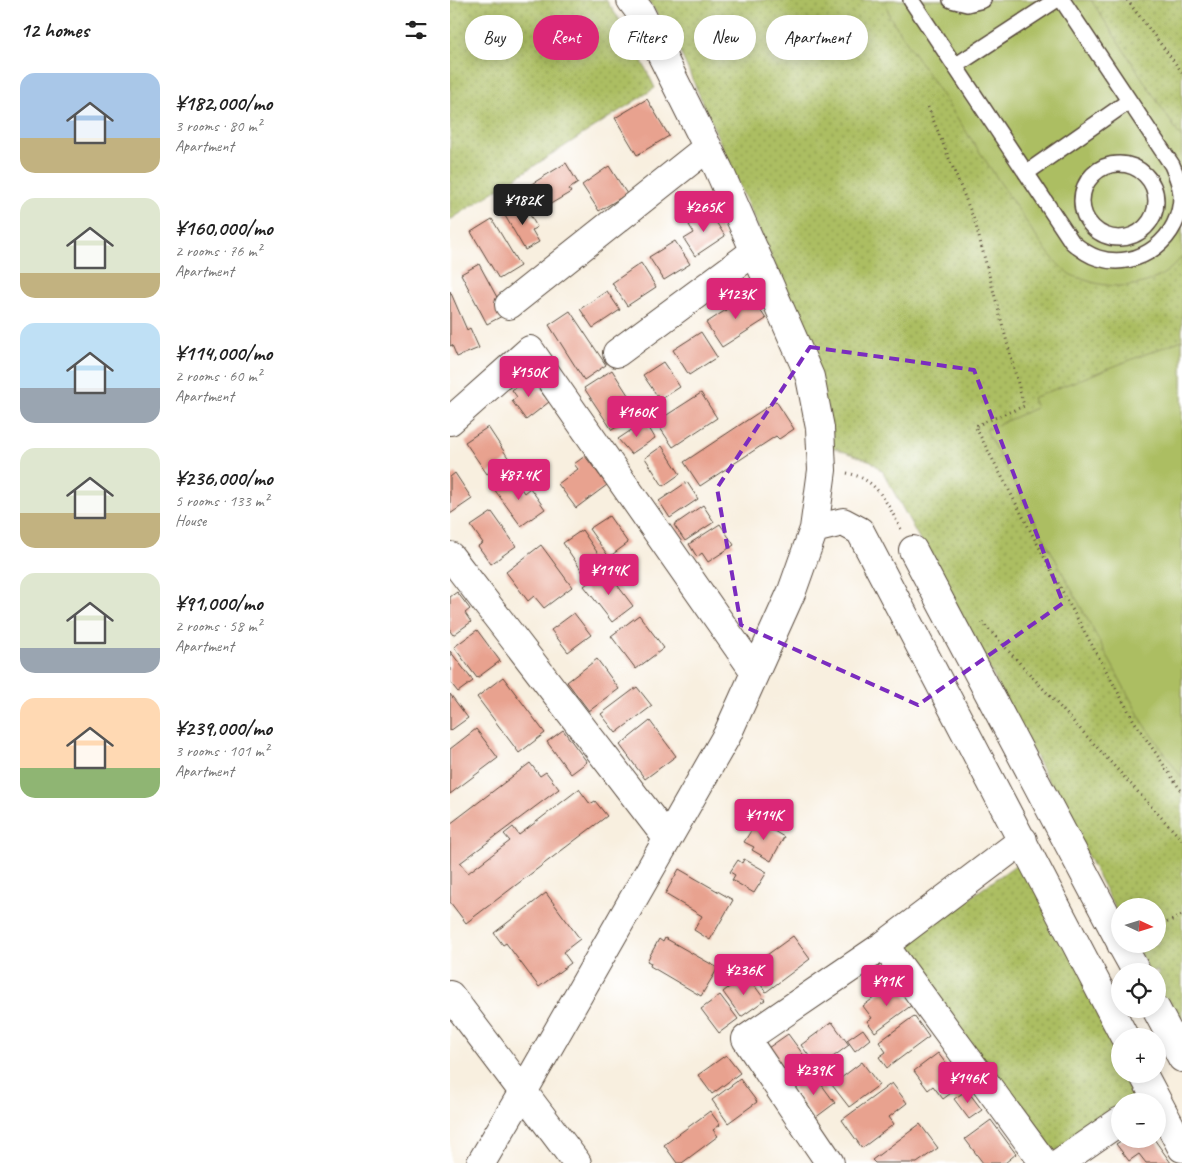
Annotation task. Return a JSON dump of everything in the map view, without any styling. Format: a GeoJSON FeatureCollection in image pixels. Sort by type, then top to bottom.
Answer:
{"type":"FeatureCollection","features":[{"type":"Feature","properties":{"kind":"street"},"geometry":{"type":"LineString","coordinates":[[481,1163],[726,735],[792,591],[814,529],[822,470],[820,428],[810,377],[708,147],[640,12],[631,0]]}},
{"type":"Feature","properties":{"kind":"street"},"geometry":{"type":"LineString","coordinates":[[509,305],[708,147]]}},
{"type":"Feature","properties":{"kind":"street"},"geometry":{"type":"LineString","coordinates":[[617,353],[755,251]]}},
{"type":"Feature","properties":{"kind":"street"},"geometry":{"type":"LineString","coordinates":[[450,421],[530,350],[755,672]]}},
{"type":"Feature","properties":{"kind":"street"},"geometry":{"type":"LineString","coordinates":[[814,529],[843,522],[860,531],[1120,1028]]}},
{"type":"Feature","properties":{"kind":"street"},"geometry":{"type":"LineString","coordinates":[[913,550],[1111,923]]}},
{"type":"Feature","properties":{"kind":"street"},"geometry":{"type":"LineString","coordinates":[[450,556],[667,838]]}},
{"type":"Feature","properties":{"kind":"street"},"geometry":{"type":"LineString","coordinates":[[821,1160],[746,1039],[884,945],[1022,840]]}},
{"type":"Feature","properties":{"kind":"street"},"geometry":{"type":"LineString","coordinates":[[884,945],[1044,1163]]}},
{"type":"Feature","properties":{"kind":"street"},"geometry":{"type":"LineString","coordinates":[[450,996],[577,1163]]}},
{"type":"Feature","properties":{"kind":"street"},"geometry":{"type":"LineString","coordinates":[[1161,1018],[1182,1058]]}},
{"type":"Feature","properties":{"kind":"street"},"geometry":{"type":"LineString","coordinates":[[1149,1090],[1182,1148]]}},
{"type":"Feature","properties":{"kind":"street"},"geometry":{"type":"LineString","coordinates":[[1059,1163],[1111,1127]]}},
{"type":"Feature","properties":{"kind":"lane"},"geometry":{"type":"LineString","coordinates":[[951,0],[967,4],[983,0]]}},
{"type":"Feature","properties":{"kind":"lane"},"geometry":{"type":"LineString","coordinates":[[955,66],[1056,0]]}},
{"type":"Feature","properties":{"kind":"lane"},"geometry":{"type":"LineString","coordinates":[[913,1],[1072,242],[1084,252],[1098,258],[1113,261],[1143,256],[1156,248],[1171,230],[1180,209],[1181,194],[1178,179],[1172,165],[1062,0]]}},
{"type":"Feature","properties":{"kind":"lane"},"geometry":{"type":"LineString","coordinates":[[1026,172],[1129,101]]}},
{"type":"Feature","properties":{"kind":"lane"},"geometry":{"type":"LineString","coordinates":[[1119,163],[1141,170],[1149,178],[1155,189],[1157,201],[1150,223],[1141,231],[1130,237],[1107,237],[1096,231],[1088,223],[1081,201],[1083,189],[1088,178],[1097,170],[1107,165],[1119,163]]}},
{"type":"Feature","properties":{"kind":"lane"},"geometry":{"type":"LineString","coordinates":[[1149,178],[1172,165]]}},
{"type":"Feature","properties":{"kind":"lane"},"geometry":{"type":"LineString","coordinates":[[1072,242],[1088,223]]}},
{"type":"Feature","properties":{"kind":"path"},"geometry":{"type":"LineString","coordinates":[[1127,0],[1182,72]]}},
{"type":"Feature","properties":{"kind":"path"},"geometry":{"type":"LineString","coordinates":[[928,107],[975,222],[1024,406],[975,426],[1067,600],[1134,721],[1182,792]]}},
{"type":"Feature","properties":{"kind":"path"},"geometry":{"type":"LineString","coordinates":[[822,470],[850,473],[869,480],[883,496],[913,550]]}},
{"type":"Feature","properties":{"kind":"path"},"geometry":{"type":"LineString","coordinates":[[978,617],[1182,840]]}},
{"type":"Feature","properties":{"kind":"path"},"geometry":{"type":"LineString","coordinates":[[1166,923],[1182,915]]}},
{"type":"Feature","properties":{"kind":"highlighted area"},"geometry":{"type":"Polygon","coordinates":[[[810,347],[974,370],[1063,603],[918,705],[741,625],[717,488],[810,347]]]}},
{"type":"Feature","properties":{"kind":"green space"},"geometry":{"type":"Polygon","coordinates":[[[450,0],[606,0],[616,15],[609,15],[609,60],[642,60],[655,88],[450,220],[450,0]]]}},
{"type":"Feature","properties":{"kind":"green space"},"geometry":{"type":"Polygon","coordinates":[[[648,0],[1182,0],[1182,1034],[1166,1003],[1166,963],[1145,963],[1139,953],[1166,953],[1166,898],[1111,898],[1111,901],[975,641],[883,472],[871,461],[831,447],[806,336],[684,60],[684,15],[658,15],[648,0]]]}},
{"type":"Feature","properties":{"kind":"green space"},"geometry":{"type":"Polygon","coordinates":[[[885,0],[1091,0],[1182,139],[1182,256],[1162,275],[1138,284],[1125,286],[1098,284],[1071,275],[1062,268],[1039,241],[890,17],[885,0]]]}},
{"type":"Feature","properties":{"kind":"green space"},"geometry":{"type":"Polygon","coordinates":[[[1182,340],[1182,778],[1141,719],[986,430],[1036,408],[1032,398],[1182,340]]]}},
{"type":"Feature","properties":{"kind":"green space"},"geometry":{"type":"Polygon","coordinates":[[[1017,864],[1026,867],[1112,1028],[1111,1083],[1141,1083],[1139,1093],[1111,1093],[1111,1117],[1060,1152],[1047,1148],[908,957],[908,942],[1017,864]]]}},
{"type":"Feature","properties":{"kind":"building"},"geometry":{"type":"Polygon","coordinates":[[[647,99],[669,136],[637,155],[615,118],[647,99]]]}},
{"type":"Feature","properties":{"kind":"building"},"geometry":{"type":"Polygon","coordinates":[[[566,163],[578,183],[569,189],[571,192],[547,206],[545,203],[536,208],[525,188],[566,163]]]}},
{"type":"Feature","properties":{"kind":"building"},"geometry":{"type":"Polygon","coordinates":[[[609,166],[627,194],[599,211],[582,185],[609,166]]]}},
{"type":"Feature","properties":{"kind":"building"},"geometry":{"type":"Polygon","coordinates":[[[523,203],[537,227],[532,230],[539,242],[525,250],[504,214],[523,203]]]}},
{"type":"Feature","properties":{"kind":"building"},"geometry":{"type":"Polygon","coordinates":[[[707,208],[725,236],[695,256],[684,239],[694,233],[689,225],[697,220],[694,216],[707,208]]]}},
{"type":"Feature","properties":{"kind":"building"},"geometry":{"type":"Polygon","coordinates":[[[492,219],[520,266],[499,279],[471,232],[492,219]]]}},
{"type":"Feature","properties":{"kind":"building"},"geometry":{"type":"Polygon","coordinates":[[[675,241],[690,264],[664,280],[649,257],[675,241]]]}},
{"type":"Feature","properties":{"kind":"building"},"geometry":{"type":"Polygon","coordinates":[[[641,263],[656,287],[627,306],[612,283],[641,263]]]}},
{"type":"Feature","properties":{"kind":"building"},"geometry":{"type":"Polygon","coordinates":[[[479,264],[506,314],[487,324],[461,274],[479,264]]]}},
{"type":"Feature","properties":{"kind":"building"},"geometry":{"type":"Polygon","coordinates":[[[450,291],[467,330],[470,328],[479,348],[457,357],[452,345],[450,346],[450,291]]]}},
{"type":"Feature","properties":{"kind":"building"},"geometry":{"type":"Polygon","coordinates":[[[607,291],[620,310],[593,328],[580,309],[607,291]]]}},
{"type":"Feature","properties":{"kind":"building"},"geometry":{"type":"Polygon","coordinates":[[[750,294],[766,319],[722,347],[706,323],[726,310],[724,306],[740,296],[742,299],[750,294]]]}},
{"type":"Feature","properties":{"kind":"building"},"geometry":{"type":"Polygon","coordinates":[[[570,311],[606,365],[584,380],[549,325],[570,311]]]}},
{"type":"Feature","properties":{"kind":"building"},"geometry":{"type":"Polygon","coordinates":[[[701,332],[717,357],[689,375],[673,350],[701,332]]]}},
{"type":"Feature","properties":{"kind":"building"},"geometry":{"type":"Polygon","coordinates":[[[663,362],[680,387],[660,400],[643,375],[663,362]]]}},
{"type":"Feature","properties":{"kind":"building"},"geometry":{"type":"Polygon","coordinates":[[[612,370],[639,412],[612,430],[584,388],[612,370]]]}},
{"type":"Feature","properties":{"kind":"building"},"geometry":{"type":"Polygon","coordinates":[[[529,376],[549,402],[526,420],[512,401],[517,397],[512,390],[529,376]]]}},
{"type":"Feature","properties":{"kind":"building"},"geometry":{"type":"Polygon","coordinates":[[[701,393],[717,418],[673,447],[656,422],[701,393]]]}},
{"type":"Feature","properties":{"kind":"building"},"geometry":{"type":"Polygon","coordinates":[[[776,401],[794,429],[779,439],[776,436],[700,486],[684,462],[776,401]]]}},
{"type":"Feature","properties":{"kind":"building"},"geometry":{"type":"Polygon","coordinates":[[[645,421],[655,438],[631,454],[618,439],[645,421]]]}},
{"type":"Feature","properties":{"kind":"building"},"geometry":{"type":"Polygon","coordinates":[[[488,427],[509,459],[487,474],[465,442],[488,427]]]}},
{"type":"Feature","properties":{"kind":"building"},"geometry":{"type":"Polygon","coordinates":[[[662,446],[680,474],[663,486],[645,458],[662,446]]]}},
{"type":"Feature","properties":{"kind":"building"},"geometry":{"type":"Polygon","coordinates":[[[585,456],[607,485],[576,508],[558,484],[578,469],[574,464],[585,456]]]}},
{"type":"Feature","properties":{"kind":"building"},"geometry":{"type":"Polygon","coordinates":[[[455,473],[472,499],[450,514],[450,477],[455,473]]]}},
{"type":"Feature","properties":{"kind":"building"},"geometry":{"type":"Polygon","coordinates":[[[512,476],[524,493],[530,488],[545,509],[521,526],[494,489],[512,476]]]}},
{"type":"Feature","properties":{"kind":"building"},"geometry":{"type":"Polygon","coordinates":[[[687,482],[698,499],[670,518],[659,501],[687,482]]]}},
{"type":"Feature","properties":{"kind":"building"},"geometry":{"type":"Polygon","coordinates":[[[703,505],[714,522],[685,541],[674,525],[703,505]]]}},
{"type":"Feature","properties":{"kind":"building"},"geometry":{"type":"Polygon","coordinates":[[[492,512],[516,546],[491,564],[478,546],[483,543],[471,526],[492,512]]]}},
{"type":"Feature","properties":{"kind":"building"},"geometry":{"type":"Polygon","coordinates":[[[609,516],[628,543],[609,557],[589,529],[609,516]]]}},
{"type":"Feature","properties":{"kind":"building"},"geometry":{"type":"Polygon","coordinates":[[[720,524],[734,545],[708,562],[702,553],[697,557],[689,544],[720,524]]]}},
{"type":"Feature","properties":{"kind":"building"},"geometry":{"type":"Polygon","coordinates":[[[582,530],[603,561],[584,574],[563,543],[582,530]]]}},
{"type":"Feature","properties":{"kind":"building"},"geometry":{"type":"Polygon","coordinates":[[[541,545],[572,587],[544,608],[534,596],[528,601],[506,572],[541,545]]]}},
{"type":"Feature","properties":{"kind":"building"},"geometry":{"type":"Polygon","coordinates":[[[606,570],[633,606],[612,622],[584,586],[606,570]]]}},
{"type":"Feature","properties":{"kind":"building"},"geometry":{"type":"Polygon","coordinates":[[[457,592],[470,609],[465,613],[471,622],[453,635],[450,631],[450,597],[457,592]]]}},
{"type":"Feature","properties":{"kind":"building"},"geometry":{"type":"Polygon","coordinates":[[[574,613],[591,635],[568,652],[551,630],[574,613]]]}},
{"type":"Feature","properties":{"kind":"building"},"geometry":{"type":"Polygon","coordinates":[[[639,615],[664,648],[636,669],[611,636],[639,615]]]}},
{"type":"Feature","properties":{"kind":"building"},"geometry":{"type":"Polygon","coordinates":[[[477,630],[500,661],[477,678],[454,647],[477,630]]]}},
{"type":"Feature","properties":{"kind":"building"},"geometry":{"type":"Polygon","coordinates":[[[450,651],[473,681],[458,692],[450,682],[450,651]]]}},
{"type":"Feature","properties":{"kind":"building"},"geometry":{"type":"Polygon","coordinates":[[[597,659],[619,689],[589,711],[567,682],[597,659]]]}},
{"type":"Feature","properties":{"kind":"building"},"geometry":{"type":"Polygon","coordinates":[[[503,677],[545,733],[519,753],[477,697],[503,677]]]}},
{"type":"Feature","properties":{"kind":"building"},"geometry":{"type":"Polygon","coordinates":[[[637,687],[652,706],[616,733],[601,714],[637,687]]]}},
{"type":"Feature","properties":{"kind":"building"},"geometry":{"type":"Polygon","coordinates":[[[450,694],[468,718],[450,731],[450,694]]]}},
{"type":"Feature","properties":{"kind":"building"},"geometry":{"type":"Polygon","coordinates":[[[650,721],[676,756],[645,779],[620,745],[650,721]]]}},
{"type":"Feature","properties":{"kind":"building"},"geometry":{"type":"Polygon","coordinates":[[[476,729],[498,758],[450,794],[450,749],[476,729]]]}},
{"type":"Feature","properties":{"kind":"building"},"geometry":{"type":"Polygon","coordinates":[[[563,730],[587,762],[571,774],[547,742],[563,730]]]}},
{"type":"Feature","properties":{"kind":"building"},"geometry":{"type":"Polygon","coordinates":[[[530,763],[540,776],[546,772],[559,789],[460,863],[468,873],[510,841],[504,834],[513,827],[519,835],[579,789],[590,804],[595,801],[607,816],[466,923],[450,902],[450,824],[530,763]]]}},
{"type":"Feature","properties":{"kind":"building"},"geometry":{"type":"Polygon","coordinates":[[[757,821],[784,837],[771,861],[752,850],[754,847],[744,842],[757,821]]]}},
{"type":"Feature","properties":{"kind":"building"},"geometry":{"type":"Polygon","coordinates":[[[744,859],[767,872],[754,893],[732,880],[735,875],[730,872],[738,860],[742,863],[744,859]]]}},
{"type":"Feature","properties":{"kind":"building"},"geometry":{"type":"Polygon","coordinates":[[[679,869],[733,900],[710,940],[694,930],[702,916],[665,894],[679,869]]]}},
{"type":"Feature","properties":{"kind":"building"},"geometry":{"type":"Polygon","coordinates":[[[546,893],[580,939],[563,952],[571,963],[539,987],[506,943],[503,945],[494,933],[546,893]]]}},
{"type":"Feature","properties":{"kind":"building"},"geometry":{"type":"Polygon","coordinates":[[[793,936],[810,959],[766,992],[749,968],[793,936]]]}},
{"type":"Feature","properties":{"kind":"building"},"geometry":{"type":"Polygon","coordinates":[[[665,938],[718,968],[701,996],[650,966],[651,963],[647,961],[659,939],[663,942],[665,938]]]}},
{"type":"Feature","properties":{"kind":"building"},"geometry":{"type":"Polygon","coordinates":[[[746,974],[765,1000],[741,1017],[723,992],[746,974]]]}},
{"type":"Feature","properties":{"kind":"building"},"geometry":{"type":"Polygon","coordinates":[[[895,982],[912,1005],[875,1032],[867,1021],[872,1018],[863,1006],[895,982]]]}},
{"type":"Feature","properties":{"kind":"building"},"geometry":{"type":"Polygon","coordinates":[[[720,995],[738,1019],[719,1033],[701,1009],[720,995]]]}},
{"type":"Feature","properties":{"kind":"building"},"geometry":{"type":"Polygon","coordinates":[[[914,1016],[929,1037],[887,1068],[879,1057],[886,1052],[879,1042],[914,1016]]]}},
{"type":"Feature","properties":{"kind":"building"},"geometry":{"type":"Polygon","coordinates":[[[832,1022],[849,1045],[818,1068],[801,1045],[832,1022]]]}},
{"type":"Feature","properties":{"kind":"building"},"geometry":{"type":"Polygon","coordinates":[[[863,1029],[870,1039],[855,1051],[847,1040],[863,1029]]]}},
{"type":"Feature","properties":{"kind":"building"},"geometry":{"type":"Polygon","coordinates":[[[788,1034],[805,1057],[802,1059],[809,1069],[797,1077],[790,1068],[785,1071],[768,1048],[788,1034]]]}},
{"type":"Feature","properties":{"kind":"building"},"geometry":{"type":"Polygon","coordinates":[[[938,1053],[962,1085],[943,1099],[933,1086],[928,1090],[914,1071],[938,1053]]]}},
{"type":"Feature","properties":{"kind":"building"},"geometry":{"type":"Polygon","coordinates":[[[726,1055],[740,1073],[712,1094],[698,1075],[726,1055]]]}},
{"type":"Feature","properties":{"kind":"building"},"geometry":{"type":"Polygon","coordinates":[[[862,1062],[879,1085],[849,1107],[832,1085],[862,1062]]]}},
{"type":"Feature","properties":{"kind":"building"},"geometry":{"type":"Polygon","coordinates":[[[813,1073],[835,1103],[815,1118],[793,1088],[813,1073]]]}},
{"type":"Feature","properties":{"kind":"building"},"geometry":{"type":"Polygon","coordinates":[[[740,1079],[757,1102],[728,1123],[712,1100],[740,1079]]]}},
{"type":"Feature","properties":{"kind":"building"},"geometry":{"type":"Polygon","coordinates":[[[892,1083],[907,1103],[889,1117],[894,1124],[862,1148],[842,1120],[892,1083]]]}},
{"type":"Feature","properties":{"kind":"building"},"geometry":{"type":"Polygon","coordinates":[[[967,1090],[982,1110],[969,1119],[954,1099],[967,1090]]]}},
{"type":"Feature","properties":{"kind":"building"},"geometry":{"type":"Polygon","coordinates":[[[710,1111],[720,1125],[713,1130],[718,1136],[682,1163],[677,1163],[664,1145],[710,1111]]]}},
{"type":"Feature","properties":{"kind":"building"},"geometry":{"type":"Polygon","coordinates":[[[991,1120],[1016,1154],[1005,1163],[983,1163],[965,1139],[991,1120]]]}},
{"type":"Feature","properties":{"kind":"building"},"geometry":{"type":"Polygon","coordinates":[[[920,1124],[938,1148],[917,1163],[875,1163],[872,1160],[920,1124]]]}},
{"type":"Feature","properties":{"kind":"building"},"geometry":{"type":"Polygon","coordinates":[[[1119,1148],[1160,1148],[1171,1163],[1146,1163],[1139,1154],[1129,1161],[1119,1148]]]}}]}
